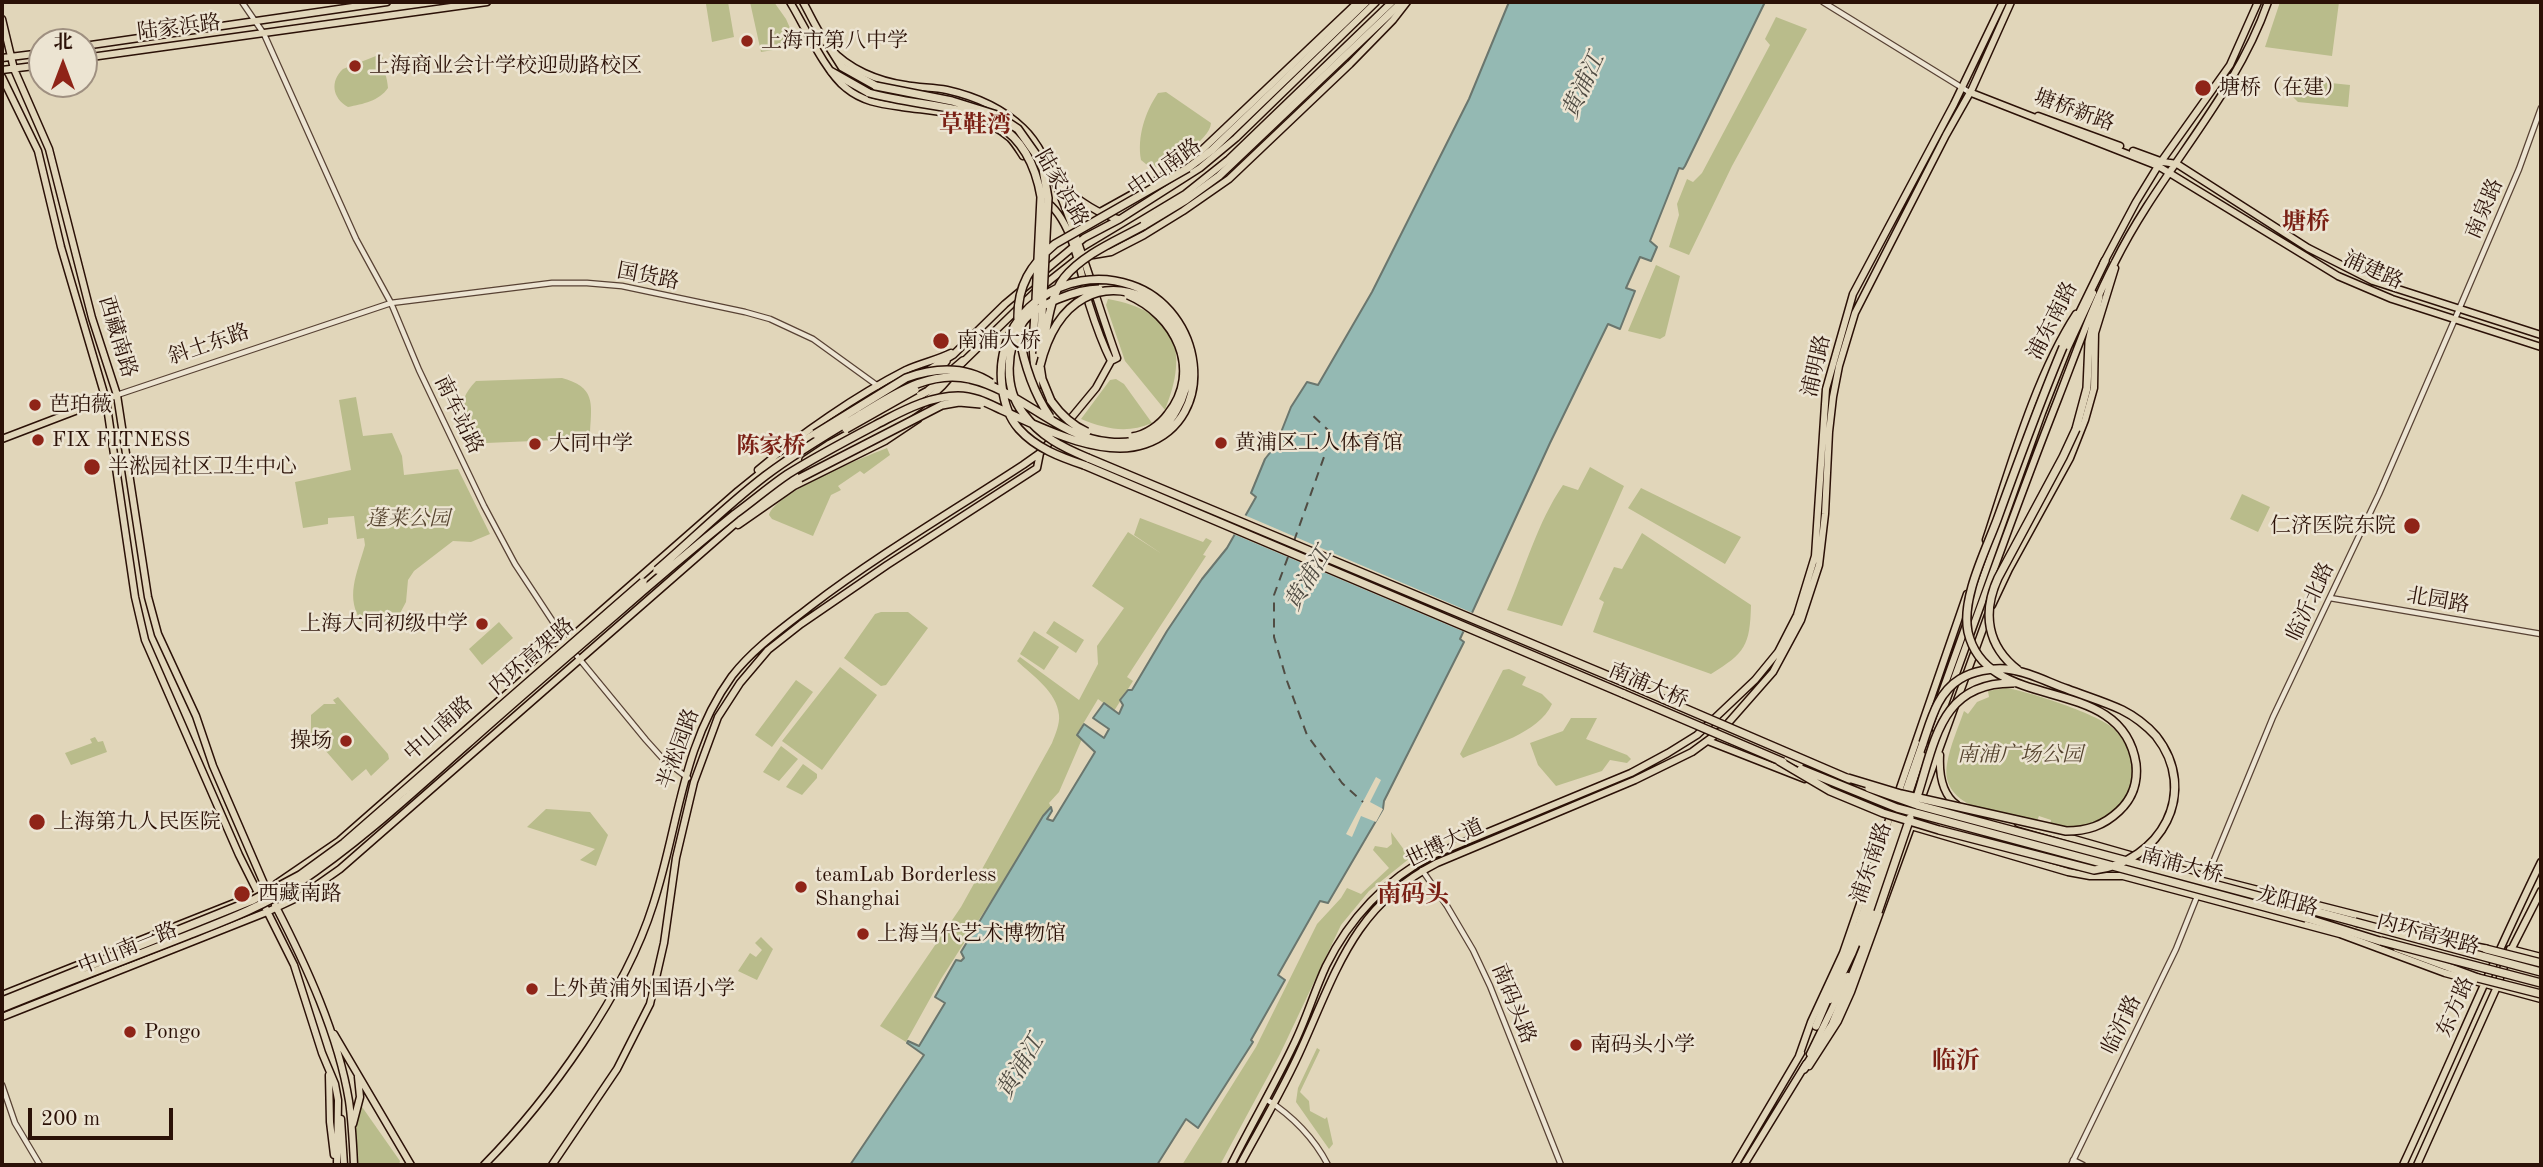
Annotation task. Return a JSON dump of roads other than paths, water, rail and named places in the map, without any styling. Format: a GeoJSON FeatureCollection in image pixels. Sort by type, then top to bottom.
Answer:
{"type":"FeatureCollection","features":[{"type":"Feature","properties":{"kind":"highway"},"geometry":{"type":"LineString","coordinates":[[1080,442],[1050,417],[1031,382],[1021,344],[1018,313],[1022,286],[1034,263],[1055,244],[1188,168],[1212,150],[1366,2]]}},
{"type":"Feature","properties":{"kind":"highway"},"geometry":{"type":"LineString","coordinates":[[1040,366],[1054,297],[1064,278],[1079,264],[1205,187],[1377,27],[1399,2]]}},
{"type":"Feature","properties":{"kind":"highway"},"geometry":{"type":"LineString","coordinates":[[830,48],[842,67],[876,86],[952,101],[997,115],[1018,130],[1035,153],[1043,169],[1048,198],[1040,366]]}},
{"type":"Feature","properties":{"kind":"highway"},"geometry":{"type":"LineString","coordinates":[[832,72],[869,93],[977,113],[1001,125],[1018,141],[1030,160],[1041,197],[1033,346],[1036,391]]}},
{"type":"Feature","properties":{"kind":"highway"},"geometry":{"type":"LineString","coordinates":[[1848,778],[1900,794],[2046,828],[2082,831],[2106,822],[2124,806],[2136,784],[2133,751],[2121,727],[2104,712],[2022,684],[1995,671],[1979,655],[1968,634],[1968,604],[2023,446],[2063,347],[2105,261]]}},
{"type":"Feature","properties":{"kind":"highway","name":"南浦大桥"},"geometry":{"type":"LineString","coordinates":[[889,418],[929,402],[958,396],[973,397],[1002,410],[1080,442],[1097,447],[1130,448],[1155,440],[1167,432],[1178,419],[1192,388],[1193,359],[1189,340],[1182,326],[1161,301],[1131,285],[1097,279],[1060,286],[1031,304],[1013,327],[1002,357],[1000,377],[1003,398],[1008,414],[1018,429],[1032,442],[1060,457],[1779,761],[1897,808],[2306,918]]}},
{"type":"Feature","properties":{"kind":"highway","name":"南浦大桥"},"geometry":{"type":"LineString","coordinates":[[1040,366],[1051,401],[1060,414],[1074,426],[1102,438],[1138,437],[1164,419],[1179,397],[1183,382],[1183,361],[1179,346],[1168,324],[1157,311],[1122,292],[1087,289],[1053,301],[1023,321],[1013,347],[1009,378],[1022,412],[1039,432],[1055,444],[1717,720],[1878,793],[2307,909]]}},
{"type":"Feature","properties":{"kind":"highway","name":"内环高架路"},"geometry":{"type":"LineString","coordinates":[[2,1000],[253,900],[300,875],[344,843],[759,481],[845,424],[915,384],[938,378],[970,379],[1000,389],[1073,432],[1101,442],[1121,443],[1142,440],[1157,433],[1173,418],[1182,401],[1189,371],[1187,354],[1172,320],[1155,303],[1140,294],[1118,289],[1096,292],[1071,307],[1046,343],[1040,366]]}},
{"type":"Feature","properties":{"kind":"highway"},"geometry":{"type":"LineString","coordinates":[[2022,673],[2005,659],[1993,638],[1988,614],[1990,599],[1998,578],[2076,429],[2087,388],[2089,342],[2099,296]]}},
{"type":"Feature","properties":{"kind":"highway"},"geometry":{"type":"LineString","coordinates":[[778,467],[918,392],[946,361]]}},
{"type":"Feature","properties":{"kind":"highway"},"geometry":{"type":"LineString","coordinates":[[786,475],[830,444],[918,392],[963,361]]}},
{"type":"Feature","properties":{"kind":"highway"},"geometry":{"type":"LineString","coordinates":[[790,449],[898,383],[920,373],[936,369],[960,371],[985,379],[1000,389]]}},
{"type":"Feature","properties":{"kind":"highway"},"geometry":{"type":"LineString","coordinates":[[749,511],[800,478],[942,405],[970,402],[1002,410]]}},
{"type":"Feature","properties":{"kind":"highway","name":"内环高架路"},"geometry":{"type":"LineString","coordinates":[[2,1008],[224,921],[292,887],[365,835],[658,575],[786,475],[889,418]]}},
{"type":"Feature","properties":{"kind":"highway"},"geometry":{"type":"LineString","coordinates":[[1779,761],[1830,792],[1883,813],[1939,830],[2094,870],[2115,866],[2140,855],[2158,836],[2169,816],[2174,791],[2173,780],[2164,747],[2151,730],[2122,710],[2022,673],[1995,669],[1972,674],[1953,684],[1941,698],[1923,743],[1874,884],[1851,946],[1816,1026]]}},
{"type":"Feature","properties":{"kind":"highway"},"geometry":{"type":"LineString","coordinates":[[1804,1069],[1832,1025],[1878,912],[1946,714],[1958,700],[1977,689],[1999,683],[2022,684]]}},
{"type":"Feature","properties":{"kind":"highway","name":"内环高架路"},"geometry":{"type":"LineString","coordinates":[[2307,909],[2541,971]]}},
{"type":"Feature","properties":{"kind":"highway","name":"内环高架路"},"geometry":{"type":"LineString","coordinates":[[2306,918],[2381,941],[2541,983]]}},
{"type":"Feature","properties":{"kind":"highway"},"geometry":{"type":"LineString","coordinates":[[2355,922],[2486,948],[2541,963]]}},
{"type":"Feature","properties":{"kind":"highway"},"geometry":{"type":"LineString","coordinates":[[2381,941],[2458,971],[2541,997]]}},
{"type":"Feature","properties":{"kind":"main road","name":"陆家浜路"},"geometry":{"type":"LineString","coordinates":[[98,44],[387,2]]}},
{"type":"Feature","properties":{"kind":"main road","name":"陆家浜路"},"geometry":{"type":"LineString","coordinates":[[98,56],[487,2]]}},
{"type":"Feature","properties":{"kind":"main road","name":"陆家浜路"},"geometry":{"type":"LineString","coordinates":[[790,2],[832,72],[843,86],[860,98],[975,120],[993,126],[1010,139],[1026,159],[1040,194],[1058,211],[1073,248],[1081,257],[1114,359]]}},
{"type":"Feature","properties":{"kind":"main road","name":"陆家浜路"},"geometry":{"type":"LineString","coordinates":[[803,2],[830,48],[867,75],[904,85],[947,90],[996,108],[1026,130],[1054,179],[1079,242],[1090,306],[1114,359]]}},
{"type":"Feature","properties":{"kind":"main road","name":"中山南路"},"geometry":{"type":"LineString","coordinates":[[1100,212],[1154,182],[1203,149],[1358,2]]}},
{"type":"Feature","properties":{"kind":"main road","name":"中山南路"},"geometry":{"type":"LineString","coordinates":[[256,894],[267,890],[338,841],[764,470],[946,361],[1005,304],[1079,242],[1200,168],[1236,138],[1376,2]]}},
{"type":"Feature","properties":{"kind":"main road","name":"中山南路"},"geometry":{"type":"LineString","coordinates":[[722,535],[794,486],[897,435],[920,418],[963,361],[1046,284],[1111,237],[1185,194],[1208,176],[1366,29],[1399,2]]}},
{"type":"Feature","properties":{"kind":"main road","name":"中山南路"},"geometry":{"type":"LineString","coordinates":[[1081,257],[1111,251],[1133,240],[1169,221],[1220,186],[1393,20],[1399,2]]}},
{"type":"Feature","properties":{"kind":"main road","name":"浦明路"},"geometry":{"type":"LineString","coordinates":[[1697,735],[1765,669],[1778,652],[1797,615],[1810,579],[1818,535],[1826,389],[1853,294],[2003,2]]}},
{"type":"Feature","properties":{"kind":"main road","name":"浦明路"},"geometry":{"type":"LineString","coordinates":[[1722,730],[1773,672],[1801,620],[1819,565],[1833,397],[1855,313],[1971,90],[2011,2]]}},
{"type":"Feature","properties":{"kind":"main road","name":"浦东南路"},"geometry":{"type":"LineString","coordinates":[[1744,1165],[1804,1069],[1858,954],[2023,429],[2060,338],[2136,202],[2230,65],[2258,2]]}},
{"type":"Feature","properties":{"kind":"main road","name":"浦东南路"},"geometry":{"type":"LineString","coordinates":[[1735,1165],[1838,987],[1852,954],[1983,605],[2042,437],[2099,296],[2121,250],[2237,72],[2258,31],[2268,2]]}},
{"type":"Feature","properties":{"kind":"main road","name":"西藏南路"},"geometry":{"type":"LineString","coordinates":[[2,19],[6,58],[14,69],[48,149],[92,318],[117,395],[148,597],[158,634],[196,716],[213,766],[267,890],[303,959],[335,1044],[345,1083],[355,1165]]}},
{"type":"Feature","properties":{"kind":"main road"},"geometry":{"type":"LineString","coordinates":[[6,58],[28,55]]}},
{"type":"Feature","properties":{"kind":"main road"},"geometry":{"type":"LineString","coordinates":[[2,70],[28,67]]}},
{"type":"Feature","properties":{"kind":"main road","name":"西藏南路"},"geometry":{"type":"LineString","coordinates":[[2,78],[38,151],[61,247],[106,400],[135,597],[145,640],[256,894],[294,965],[335,1084],[338,1100],[336,1165]]}},
{"type":"Feature","properties":{"kind":"main road","name":"塘桥新路"},"geometry":{"type":"LineString","coordinates":[[1971,90],[2160,164],[2177,164]]}},
{"type":"Feature","properties":{"kind":"main road","name":"塘桥新路"},"geometry":{"type":"LineString","coordinates":[[2160,164],[2169,173]]}},
{"type":"Feature","properties":{"kind":"main road","name":"浦建路"},"geometry":{"type":"LineString","coordinates":[[2177,164],[2335,263],[2373,281],[2541,335]]}},
{"type":"Feature","properties":{"kind":"main road","name":"浦建路"},"geometry":{"type":"LineString","coordinates":[[2169,173],[2338,276],[2454,321],[2541,347]]}},
{"type":"Feature","properties":{"kind":"main road"},"geometry":{"type":"LineString","coordinates":[[1054,179],[1068,192],[1100,212],[1120,219]]}},
{"type":"Feature","properties":{"kind":"main road","name":"浦东南路"},"geometry":{"type":"LineString","coordinates":[[1792,1086],[1816,1057],[1838,1021],[1870,945],[1980,637],[2004,579],[2070,458],[2085,420],[2094,388],[2095,333],[2121,250]]}},
{"type":"Feature","properties":{"kind":"main road"},"geometry":{"type":"LineString","coordinates":[[1046,284],[1059,281],[1067,275],[1081,257]]}},
{"type":"Feature","properties":{"kind":"main road","name":"浦东南路"},"geometry":{"type":"LineString","coordinates":[[1799,1056],[1811,1022],[1843,953],[1894,803],[2045,404],[2102,275],[2105,261]]}},
{"type":"Feature","properties":{"kind":"main road"},"geometry":{"type":"LineString","coordinates":[[1067,275],[1090,306]]}},
{"type":"Feature","properties":{"kind":"main road","name":"中山南路"},"geometry":{"type":"LineString","coordinates":[[733,496],[737,488],[785,447],[912,367],[941,358],[962,347]]}},
{"type":"Feature","properties":{"kind":"main road","name":"半淞园路"},"geometry":{"type":"LineString","coordinates":[[484,1165],[526,1119],[569,1064],[629,965],[653,906],[685,776],[709,713],[732,676],[758,647],[859,570],[1040,453],[1096,388],[1114,359]]}},
{"type":"Feature","properties":{"kind":"main road","name":"中山南路"},"geometry":{"type":"LineString","coordinates":[[267,912],[303,895],[340,869],[774,490],[803,471],[923,406],[940,390]]}},
{"type":"Feature","properties":{"kind":"main road","name":"斜土东路"},"geometry":{"type":"LineString","coordinates":[[2,439],[117,395]]}},
{"type":"Feature","properties":{"kind":"main road"},"geometry":{"type":"LineString","coordinates":[[899,420],[930,406]]}},
{"type":"Feature","properties":{"kind":"main road"},"geometry":{"type":"LineString","coordinates":[[764,470],[790,449]]}},
{"type":"Feature","properties":{"kind":"main road","name":"半淞园路"},"geometry":{"type":"LineString","coordinates":[[552,1165],[617,1069],[650,1004],[664,943],[676,858],[694,782],[718,718],[749,671],[768,650],[801,624],[1037,468],[1040,453]]}},
{"type":"Feature","properties":{"kind":"main road","name":"浦东南路"},"geometry":{"type":"LineString","coordinates":[[1980,637],[1983,605]]}},
{"type":"Feature","properties":{"kind":"main road"},"geometry":{"type":"LineString","coordinates":[[1956,637],[1967,644],[1971,659]]}},
{"type":"Feature","properties":{"kind":"main road"},"geometry":{"type":"LineString","coordinates":[[1722,730],[1894,803]]}},
{"type":"Feature","properties":{"kind":"main road","name":"世博大道"},"geometry":{"type":"LineString","coordinates":[[1240,1165],[1274,1105],[1351,942],[1381,903],[1422,871],[1635,780],[1708,741],[1722,730]]}},
{"type":"Feature","properties":{"kind":"main road","name":"世博大道"},"geometry":{"type":"LineString","coordinates":[[1231,1165],[1295,1042],[1328,963],[1343,937],[1370,902],[1418,863],[1450,847],[1631,773],[1697,735]]}},
{"type":"Feature","properties":{"kind":"main road","name":"龙阳路"},"geometry":{"type":"LineString","coordinates":[[1943,738],[1941,777],[1948,796],[1957,805],[2207,877],[2498,952],[2541,971]]}},
{"type":"Feature","properties":{"kind":"main road"},"geometry":{"type":"LineString","coordinates":[[1708,741],[1814,783],[1858,789]]}},
{"type":"Feature","properties":{"kind":"main road","name":"龙阳路"},"geometry":{"type":"LineString","coordinates":[[1901,823],[2068,872],[2090,876],[2123,876],[2340,934],[2407,960],[2496,989],[2541,997]]}},
{"type":"Feature","properties":{"kind":"main road","name":"东方路"},"geometry":{"type":"LineString","coordinates":[[2403,1165],[2541,862]]}},
{"type":"Feature","properties":{"kind":"main road","name":"东方路"},"geometry":{"type":"LineString","coordinates":[[2417,1165],[2496,989],[2511,949],[2541,891]]}},
{"type":"Feature","properties":{"kind":"main road","name":"中山南一路"},"geometry":{"type":"LineString","coordinates":[[2,995],[256,894]]}},
{"type":"Feature","properties":{"kind":"main road","name":"中山南一路"},"geometry":{"type":"LineString","coordinates":[[2,1017],[267,912]]}},
{"type":"Feature","properties":{"kind":"main road","name":"龙阳路"},"geometry":{"type":"LineString","coordinates":[[2498,952],[2511,949],[2541,957]]}},
{"type":"Feature","properties":{"kind":"main road","name":"西藏南路"},"geometry":{"type":"LineString","coordinates":[[325,1018],[411,1165]]}},
{"type":"Feature","properties":{"kind":"main road","name":"西藏南路"},"geometry":{"type":"LineString","coordinates":[[328,1066],[330,1122],[336,1165]]}},
{"type":"Feature","properties":{"kind":"main road"},"geometry":{"type":"LineString","coordinates":[[352,1128],[359,1097],[358,1075]]}},
{"type":"Feature","properties":{"kind":"main road"},"geometry":{"type":"LineString","coordinates":[[338,1100],[344,1165]]}},
{"type":"Feature","properties":{"kind":"street","name":"南车站路"},"geometry":{"type":"LineString","coordinates":[[243,2],[264,34],[356,239],[391,303],[419,370],[508,553],[579,661],[664,760],[694,782]]}},
{"type":"Feature","properties":{"kind":"street","name":"塘桥新路"},"geometry":{"type":"LineString","coordinates":[[1823,2],[1971,90]]}},
{"type":"Feature","properties":{"kind":"street","name":"南泉路"},"geometry":{"type":"LineString","coordinates":[[2454,321],[2519,169],[2541,108]]}},
{"type":"Feature","properties":{"kind":"street","name":"国货路"},"geometry":{"type":"LineString","coordinates":[[391,303],[552,283],[622,286],[770,319],[813,339],[879,386]]}},
{"type":"Feature","properties":{"kind":"street","name":"斜土东路"},"geometry":{"type":"LineString","coordinates":[[117,395],[391,303]]}},
{"type":"Feature","properties":{"kind":"street","name":"临沂北路"},"geometry":{"type":"LineString","coordinates":[[2197,896],[2273,717],[2330,598],[2454,321]]}},
{"type":"Feature","properties":{"kind":"street","name":"北园路"},"geometry":{"type":"LineString","coordinates":[[2330,598],[2541,634]]}},
{"type":"Feature","properties":{"kind":"street","name":"南码头路"},"geometry":{"type":"LineString","coordinates":[[1418,863],[1447,906],[1490,986],[1561,1165]]}},
{"type":"Feature","properties":{"kind":"street","name":"临沂路"},"geometry":{"type":"LineString","coordinates":[[2072,1163],[2171,960],[2197,896]]}},
{"type":"Feature","properties":{"kind":"street"},"geometry":{"type":"LineString","coordinates":[[2,1085],[15,1123],[40,1165]]}},
{"type":"Feature","properties":{"kind":"street"},"geometry":{"type":"LineString","coordinates":[[1266,1099],[1290,1116],[1328,1165]]}},
{"type":"Feature","properties":{"kind":"street"},"geometry":{"type":"LineString","coordinates":[[2072,1163],[2083,1165]]}},
{"type":"Feature","properties":{"kind":"water","name":"黄浦江"},"geometry":{"type":"Polygon","coordinates":[[[1509,2],[1765,2],[1685,166],[1683,169],[1679,168],[1650,241],[1657,247],[1651,261],[1640,257],[1626,288],[1635,291],[1620,329],[1608,324],[1460,639],[1464,642],[1384,801],[1383,809],[1328,903],[1320,901],[1278,975],[1285,980],[1251,1040],[1253,1042],[1198,1128],[1186,1119],[1157,1165],[850,1165],[924,1055],[907,1043],[908,1041],[919,1046],[945,1003],[935,997],[956,960],[961,961],[964,958],[961,952],[1043,816],[1051,807],[1052,811],[1047,819],[1053,821],[1095,752],[1077,735],[1084,724],[1104,738],[1109,729],[1093,718],[1104,703],[1119,714],[1123,705],[1120,700],[1128,690],[1132,690],[1167,631],[1227,548],[1256,497],[1251,493],[1265,459],[1276,445],[1291,407],[1307,382],[1318,385],[1372,292],[1469,99],[1509,2]]]}},
{"type":"Feature","properties":{"kind":"place","name":"上海市第八中学"},"geometry":{"type":"Point","coordinates":[747,41]}},
{"type":"Feature","properties":{"kind":"place","name":"上海商业会计学校迎勋路校区"},"geometry":{"type":"Point","coordinates":[355,66]}},
{"type":"Feature","properties":{"kind":"place","name":"塘桥（在建）"},"geometry":{"type":"Point","coordinates":[2203,88]}},
{"type":"Feature","properties":{"kind":"place","name":"南浦大桥"},"geometry":{"type":"Point","coordinates":[941,341]}},
{"type":"Feature","properties":{"kind":"place","name":"芭珀薇"},"geometry":{"type":"Point","coordinates":[35,405]}},
{"type":"Feature","properties":{"kind":"place","name":"FIX FITNESS"},"geometry":{"type":"Point","coordinates":[38,440]}},
{"type":"Feature","properties":{"kind":"place","name":"黄浦区工人体育馆"},"geometry":{"type":"Point","coordinates":[1221,443]}},
{"type":"Feature","properties":{"kind":"place","name":"大同中学"},"geometry":{"type":"Point","coordinates":[535,444]}},
{"type":"Feature","properties":{"kind":"place","name":"半淞园社区卫生中心"},"geometry":{"type":"Point","coordinates":[92,467]}},
{"type":"Feature","properties":{"kind":"place","name":"仁济医院东院"},"geometry":{"type":"Point","coordinates":[2412,526]}},
{"type":"Feature","properties":{"kind":"place","name":"上海大同初级中学"},"geometry":{"type":"Point","coordinates":[482,624]}},
{"type":"Feature","properties":{"kind":"place","name":"操场"},"geometry":{"type":"Point","coordinates":[346,741]}},
{"type":"Feature","properties":{"kind":"place","name":"上海第九人民医院"},"geometry":{"type":"Point","coordinates":[37,822]}},
{"type":"Feature","properties":{"kind":"place","name":"teamLab Borderless Shanghai"},"geometry":{"type":"Point","coordinates":[801,887]}},
{"type":"Feature","properties":{"kind":"place","name":"西藏南路"},"geometry":{"type":"Point","coordinates":[242,894]}},
{"type":"Feature","properties":{"kind":"place","name":"上海当代艺术博物馆"},"geometry":{"type":"Point","coordinates":[863,934]}},
{"type":"Feature","properties":{"kind":"place","name":"上外黄浦外国语小学"},"geometry":{"type":"Point","coordinates":[532,989]}},
{"type":"Feature","properties":{"kind":"place","name":"Pongo"},"geometry":{"type":"Point","coordinates":[130,1032]}},
{"type":"Feature","properties":{"kind":"place","name":"南码头小学"},"geometry":{"type":"Point","coordinates":[1576,1045]}},
{"type":"Feature","properties":{"kind":"district","name":"草鞋湾"},"geometry":{"type":"Point","coordinates":[975,126]}},
{"type":"Feature","properties":{"kind":"district","name":"塘桥"},"geometry":{"type":"Point","coordinates":[2306,223]}},
{"type":"Feature","properties":{"kind":"district","name":"陈家桥"},"geometry":{"type":"Point","coordinates":[771,447]}},
{"type":"Feature","properties":{"kind":"district","name":"南码头"},"geometry":{"type":"Point","coordinates":[1413,896]}},
{"type":"Feature","properties":{"kind":"district","name":"临沂"},"geometry":{"type":"Point","coordinates":[1956,1062]}},
{"type":"Feature","properties":{"kind":"park label","name":"蓬莱公园"},"geometry":{"type":"Point","coordinates":[408,519]}},
{"type":"Feature","properties":{"kind":"park label","name":"南浦广场公园"},"geometry":{"type":"Point","coordinates":[2020,755]}}]}
